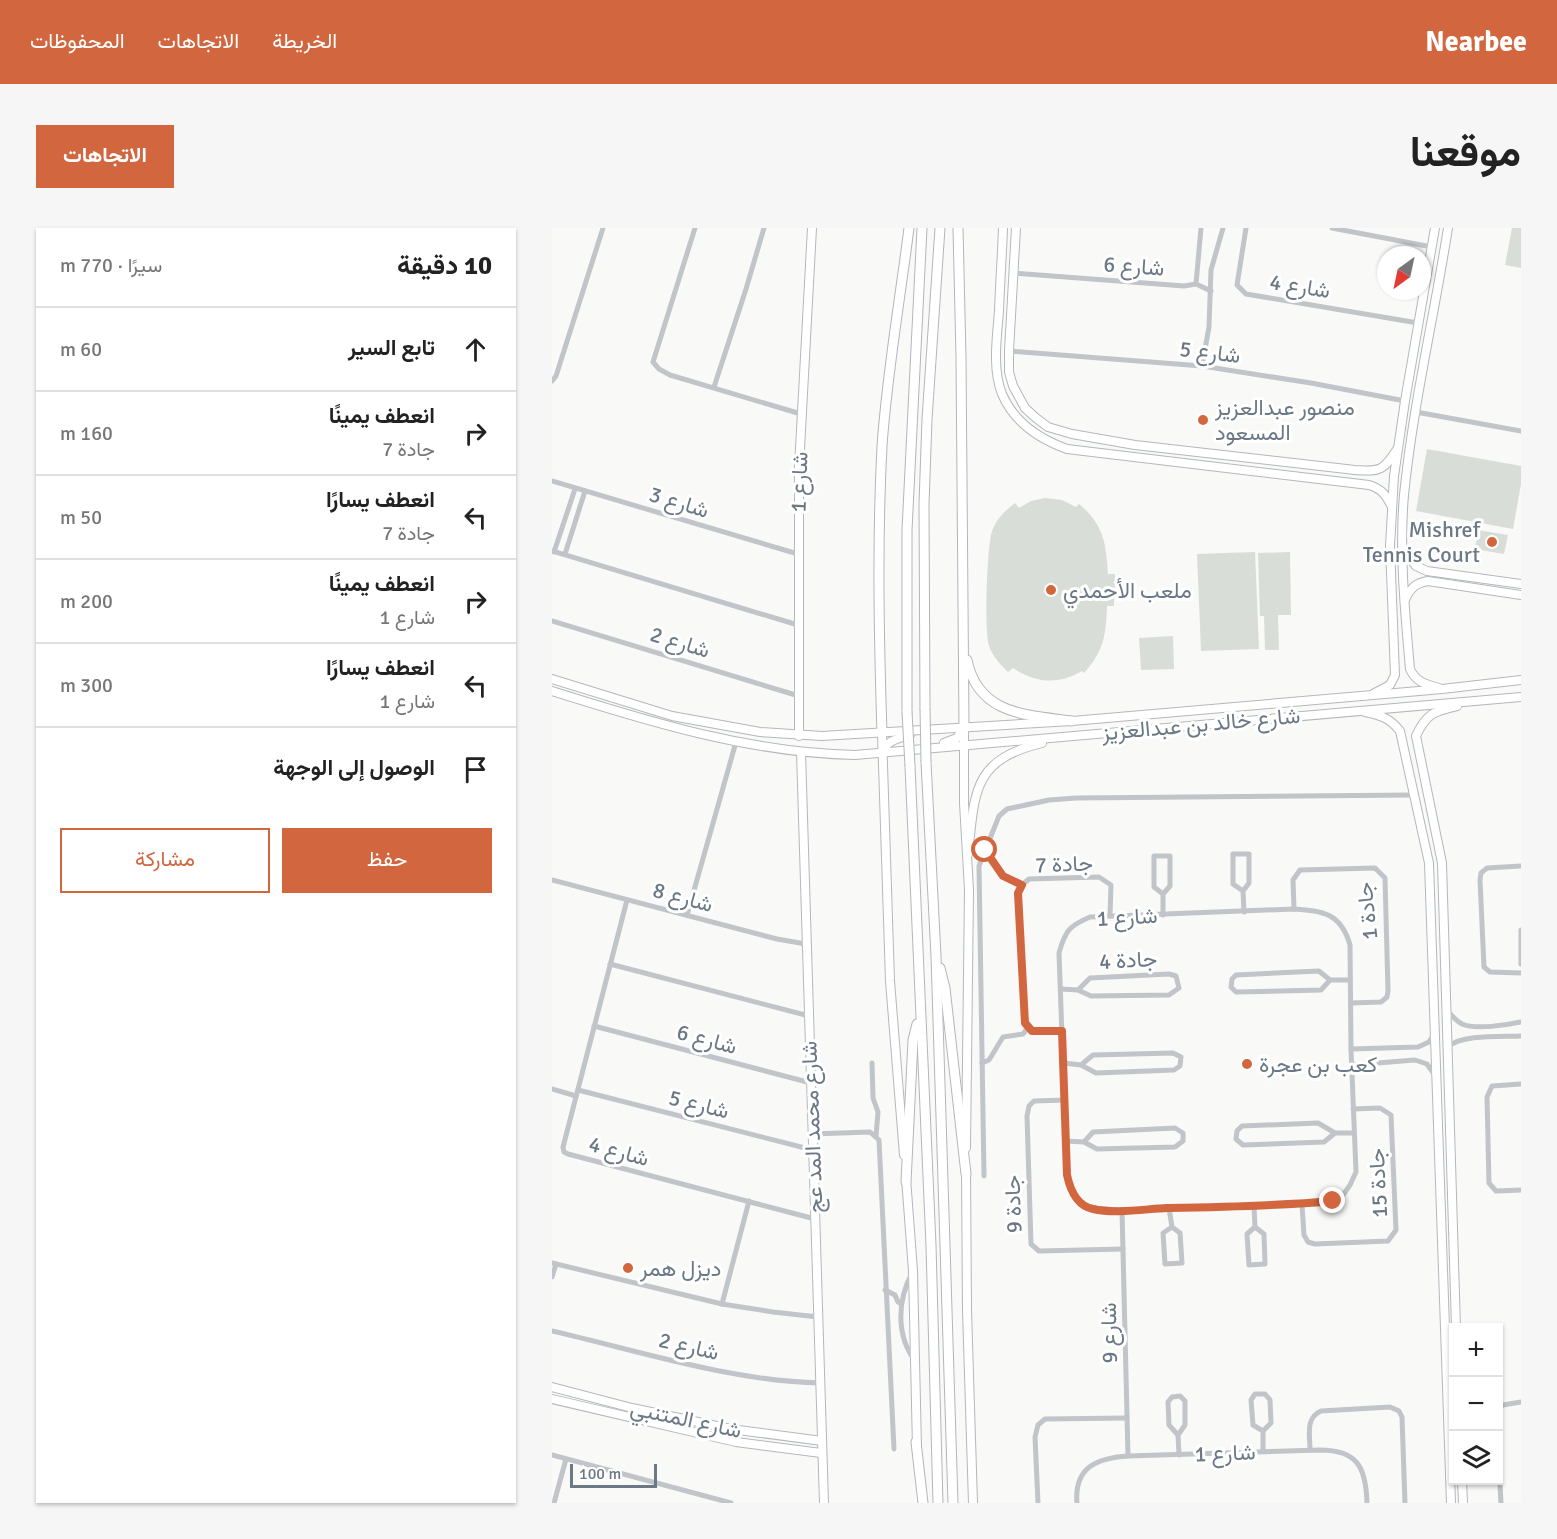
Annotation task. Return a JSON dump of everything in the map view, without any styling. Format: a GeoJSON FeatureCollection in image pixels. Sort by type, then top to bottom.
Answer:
{"type":"FeatureCollection","features":[{"type":"Feature","properties":{"kind":"highway"},"geometry":{"type":"LineString","coordinates":[[882,734],[879,525],[882,444],[909,228]]}},
{"type":"Feature","properties":{"kind":"highway"},"geometry":{"type":"LineString","coordinates":[[922,228],[907,530],[907,712],[931,1245],[938,1503]]}},
{"type":"Feature","properties":{"kind":"highway"},"geometry":{"type":"LineString","coordinates":[[940,228],[927,419],[924,504],[925,708],[936,956],[953,1503]]}},
{"type":"Feature","properties":{"kind":"highway"},"geometry":{"type":"LineString","coordinates":[[958,228],[962,380],[964,727]]}},
{"type":"Feature","properties":{"kind":"highway"},"geometry":{"type":"LineString","coordinates":[[963,642],[970,673],[980,689],[994,703],[1014,712],[1072,721]]}},
{"type":"Feature","properties":{"kind":"highway"},"geometry":{"type":"LineString","coordinates":[[936,956],[945,988],[966,1174]]}},
{"type":"Feature","properties":{"kind":"highway"},"geometry":{"type":"LineString","coordinates":[[906,1182],[913,1040],[919,1012]]}},
{"type":"Feature","properties":{"kind":"highway"},"geometry":{"type":"LineString","coordinates":[[916,1442],[923,1503]]}},
{"type":"Feature","properties":{"kind":"main road","name":"شارع خالد بن عبدالعزيز"},"geometry":{"type":"LineString","coordinates":[[552,679],[672,716],[760,732],[799,736],[882,734],[1072,721],[1521,680]]}},
{"type":"Feature","properties":{"kind":"main road","name":"شارع خالد بن عبدالعزيز"},"geometry":{"type":"LineString","coordinates":[[552,691],[736,742],[801,752],[840,754],[882,753],[1521,697]]}},
{"type":"Feature","properties":{"kind":"main road"},"geometry":{"type":"LineString","coordinates":[[611,709],[617,704],[615,697]]}},
{"type":"Feature","properties":{"kind":"main road"},"geometry":{"type":"LineString","coordinates":[[1191,709],[1186,716],[1187,720],[1194,724]]}},
{"type":"Feature","properties":{"kind":"main road"},"geometry":{"type":"LineString","coordinates":[[903,751],[953,741],[964,727]]}},
{"type":"Feature","properties":{"kind":"main road"},"geometry":{"type":"LineString","coordinates":[[882,753],[886,745],[895,739],[931,729]]}},
{"type":"Feature","properties":{"kind":"main road"},"geometry":{"type":"LineString","coordinates":[[968,854],[974,800],[980,783],[996,762],[1018,748],[1070,736]]}},
{"type":"Feature","properties":{"kind":"street"},"geometry":{"type":"LineString","coordinates":[[552,381],[556,376],[603,228]]}},
{"type":"Feature","properties":{"kind":"street"},"geometry":{"type":"LineString","coordinates":[[695,228],[653,362],[659,369],[670,375],[801,414]]}},
{"type":"Feature","properties":{"kind":"street"},"geometry":{"type":"LineString","coordinates":[[714,387],[764,228]]}},
{"type":"Feature","properties":{"kind":"street","name":"شارع 1"},"geometry":{"type":"LineString","coordinates":[[799,736],[798,554],[801,414],[812,228]]}},
{"type":"Feature","properties":{"kind":"street"},"geometry":{"type":"LineString","coordinates":[[1003,228],[997,345],[998,373],[1002,393],[1024,426],[1046,442],[1067,449],[1330,479],[1378,488],[1384,492],[1392,507]]}},
{"type":"Feature","properties":{"kind":"street"},"geometry":{"type":"LineString","coordinates":[[1016,228],[1009,372],[1013,386],[1026,408],[1048,427],[1072,434],[1135,445],[1375,471],[1387,466],[1398,448]]}},
{"type":"Feature","properties":{"kind":"street","name":"شارع 6"},"geometry":{"type":"LineString","coordinates":[[1013,273],[1184,286],[1196,284],[1201,228]]}},
{"type":"Feature","properties":{"kind":"street"},"geometry":{"type":"LineString","coordinates":[[1202,366],[1209,327],[1211,270],[1223,228]]}},
{"type":"Feature","properties":{"kind":"street","name":"شارع 4"},"geometry":{"type":"LineString","coordinates":[[1246,228],[1237,285],[1246,294],[1418,323]]}},
{"type":"Feature","properties":{"kind":"street"},"geometry":{"type":"LineString","coordinates":[[1332,228],[1432,247]]}},
{"type":"Feature","properties":{"kind":"street"},"geometry":{"type":"LineString","coordinates":[[1431,252],[1435,228]]}},
{"type":"Feature","properties":{"kind":"street"},"geometry":{"type":"LineString","coordinates":[[1442,689],[1422,683],[1413,676],[1410,669],[1404,601],[1403,549],[1404,496],[1448,228]]}},
{"type":"Feature","properties":{"kind":"street"},"geometry":{"type":"LineString","coordinates":[[1196,284],[1211,291]]}},
{"type":"Feature","properties":{"kind":"street"},"geometry":{"type":"LineString","coordinates":[[1431,286],[1437,292]]}},
{"type":"Feature","properties":{"kind":"street"},"geometry":{"type":"LineString","coordinates":[[1371,695],[1390,685],[1395,675],[1390,546],[1392,507],[1398,448],[1422,300]]}},
{"type":"Feature","properties":{"kind":"street","name":"شارع 5"},"geometry":{"type":"LineString","coordinates":[[1009,351],[1202,366],[1405,401]]}},
{"type":"Feature","properties":{"kind":"street"},"geometry":{"type":"LineString","coordinates":[[1416,412],[1521,431]]}},
{"type":"Feature","properties":{"kind":"street"},"geometry":{"type":"LineString","coordinates":[[1133,457],[1135,445]]}},
{"type":"Feature","properties":{"kind":"street"},"geometry":{"type":"LineString","coordinates":[[1146,459],[1147,446]]}},
{"type":"Feature","properties":{"kind":"street"},"geometry":{"type":"LineString","coordinates":[[1330,479],[1333,474],[1331,468]]}},
{"type":"Feature","properties":{"kind":"street","name":"شارع 3"},"geometry":{"type":"LineString","coordinates":[[552,482],[798,554]]}},
{"type":"Feature","properties":{"kind":"street"},"geometry":{"type":"LineString","coordinates":[[575,489],[553,551],[798,625]]}},
{"type":"Feature","properties":{"kind":"street"},"geometry":{"type":"LineString","coordinates":[[565,555],[585,491]]}},
{"type":"Feature","properties":{"kind":"street"},"geometry":{"type":"LineString","coordinates":[[1403,549],[1416,566],[1427,571],[1521,584]]}},
{"type":"Feature","properties":{"kind":"street"},"geometry":{"type":"LineString","coordinates":[[1453,574],[1453,585]]}},
{"type":"Feature","properties":{"kind":"street"},"geometry":{"type":"LineString","coordinates":[[1404,601],[1418,582],[1428,581],[1521,596]]}},
{"type":"Feature","properties":{"kind":"street","name":"شارع 2"},"geometry":{"type":"LineString","coordinates":[[552,621],[799,696]]}},
{"type":"Feature","properties":{"kind":"street"},"geometry":{"type":"LineString","coordinates":[[1395,651],[1402,656],[1408,650]]}},
{"type":"Feature","properties":{"kind":"street"},"geometry":{"type":"LineString","coordinates":[[1456,1323],[1442,863],[1416,736],[1426,717],[1437,710],[1490,699]]}},
{"type":"Feature","properties":{"kind":"street"},"geometry":{"type":"LineString","coordinates":[[1353,710],[1382,716],[1394,723],[1400,731],[1429,863],[1438,1160],[1451,1431]]}},
{"type":"Feature","properties":{"kind":"street"},"geometry":{"type":"LineString","coordinates":[[964,727],[964,803],[968,854],[966,1310],[973,1503]]}},
{"type":"Feature","properties":{"kind":"street"},"geometry":{"type":"LineString","coordinates":[[882,734],[890,981],[913,1271],[918,1503]]}},
{"type":"Feature","properties":{"kind":"street"},"geometry":{"type":"LineString","coordinates":[[1403,745],[1408,737],[1416,744]]}},
{"type":"Feature","properties":{"kind":"street"},"geometry":{"type":"LineString","coordinates":[[687,915],[736,742]]}},
{"type":"Feature","properties":{"kind":"street","name":"شارع محمد المد عج"},"geometry":{"type":"LineString","coordinates":[[801,752],[824,1503]]}},
{"type":"Feature","properties":{"kind":"street"},"geometry":{"type":"LineString","coordinates":[[984,1176],[979,866],[999,816],[1007,809],[1049,800],[1413,795]]}},
{"type":"Feature","properties":{"kind":"street"},"geometry":{"type":"LineString","coordinates":[[985,850],[1003,876],[1022,885]]}},
{"type":"Feature","properties":{"kind":"street"},"geometry":{"type":"LineString","coordinates":[[1242,891],[1233,884],[1233,854],[1249,854],[1249,883],[1242,891],[1244,912]]}},
{"type":"Feature","properties":{"kind":"street"},"geometry":{"type":"LineString","coordinates":[[1163,894],[1154,887],[1154,856],[1170,856],[1170,886],[1163,894],[1163,915]]}},
{"type":"Feature","properties":{"kind":"street"},"geometry":{"type":"LineString","coordinates":[[1521,866],[1487,868],[1481,873],[1480,880],[1484,967],[1490,972],[1521,973]]}},
{"type":"Feature","properties":{"kind":"street","name":"جادة 1"},"geometry":{"type":"LineString","coordinates":[[1294,909],[1293,880],[1300,870],[1375,868],[1385,878],[1387,997],[1381,1002],[1351,1003]]}},
{"type":"Feature","properties":{"kind":"street","name":"جادة 7"},"geometry":{"type":"LineString","coordinates":[[1028,1027],[1025,1023],[1018,893],[1022,885],[1029,879],[1099,877],[1111,885],[1110,915]]}},
{"type":"Feature","properties":{"kind":"street","name":"شارع 8"},"geometry":{"type":"LineString","coordinates":[[552,880],[777,939],[806,944]]}},
{"type":"Feature","properties":{"kind":"street","name":"شارع 4"},"geometry":{"type":"LineString","coordinates":[[627,900],[563,1147],[566,1154],[815,1219]]}},
{"type":"Feature","properties":{"kind":"street","name":"شارع 1"},"geometry":{"type":"LineString","coordinates":[[1294,909],[1320,911],[1335,919],[1346,931],[1350,945],[1356,1172],[1343,1195],[1333,1201],[1302,1204],[1122,1210],[1092,1209],[1078,1200],[1071,1191],[1067,1175],[1059,953],[1064,934],[1075,923],[1090,917],[1163,915],[1294,909]]}},
{"type":"Feature","properties":{"kind":"street"},"geometry":{"type":"LineString","coordinates":[[1431,924],[1439,928],[1444,924]]}},
{"type":"Feature","properties":{"kind":"street"},"geometry":{"type":"LineString","coordinates":[[1521,930],[1521,964]]}},
{"type":"Feature","properties":{"kind":"street"},"geometry":{"type":"LineString","coordinates":[[1431,950],[1437,939],[1442,941],[1444,950]]}},
{"type":"Feature","properties":{"kind":"street"},"geometry":{"type":"LineString","coordinates":[[610,964],[809,1016]]}},
{"type":"Feature","properties":{"kind":"street"},"geometry":{"type":"LineString","coordinates":[[1330,980],[1321,990],[1236,992],[1231,987],[1232,979],[1236,975],[1318,971],[1330,980],[1350,980]]}},
{"type":"Feature","properties":{"kind":"street","name":"جادة 4"},"geometry":{"type":"LineString","coordinates":[[1061,989],[1077,990],[1091,996],[1169,995],[1179,988],[1176,976],[1169,974],[1090,978],[1077,990]]}},
{"type":"Feature","properties":{"kind":"street"},"geometry":{"type":"LineString","coordinates":[[1448,1011],[1464,1025],[1501,1025],[1521,1022]]}},
{"type":"Feature","properties":{"kind":"street","name":"شارع 6"},"geometry":{"type":"LineString","coordinates":[[594,1026],[811,1083]]}},
{"type":"Feature","properties":{"kind":"street"},"geometry":{"type":"LineString","coordinates":[[982,1063],[988,1060],[1003,1037],[1023,1034],[1028,1027],[1032,1031],[1062,1031]]}},
{"type":"Feature","properties":{"kind":"street"},"geometry":{"type":"LineString","coordinates":[[1351,1049],[1418,1047],[1428,1042],[1435,1033]]}},
{"type":"Feature","properties":{"kind":"street"},"geometry":{"type":"LineString","coordinates":[[1448,1047],[1462,1039],[1521,1036]]}},
{"type":"Feature","properties":{"kind":"street"},"geometry":{"type":"LineString","coordinates":[[1064,1063],[1081,1065],[1096,1073],[1174,1070],[1180,1066],[1181,1057],[1173,1053],[1094,1055],[1081,1065]]}},
{"type":"Feature","properties":{"kind":"street"},"geometry":{"type":"LineString","coordinates":[[1352,1065],[1415,1060],[1427,1064],[1433,1071],[1435,1079]]}},
{"type":"Feature","properties":{"kind":"street"},"geometry":{"type":"LineString","coordinates":[[873,1064],[873,1098],[878,1112],[876,1136]]}},
{"type":"Feature","properties":{"kind":"street"},"geometry":{"type":"LineString","coordinates":[[1521,1084],[1492,1086],[1487,1097],[1489,1183],[1496,1191],[1521,1190]]}},
{"type":"Feature","properties":{"kind":"street","name":"شارع 5"},"geometry":{"type":"LineString","coordinates":[[552,1089],[813,1150]]}},
{"type":"Feature","properties":{"kind":"street","name":"جادة 9"},"geometry":{"type":"LineString","coordinates":[[1065,1100],[1034,1101],[1029,1106],[1027,1116],[1031,1244],[1039,1251],[1123,1249]]}},
{"type":"Feature","properties":{"kind":"street","name":"جادة 15"},"geometry":{"type":"LineString","coordinates":[[1302,1204],[1304,1235],[1308,1242],[1315,1244],[1388,1241],[1393,1236],[1396,1230],[1391,1115],[1380,1108],[1353,1109]]}},
{"type":"Feature","properties":{"kind":"street"},"geometry":{"type":"LineString","coordinates":[[1335,1133],[1324,1142],[1243,1145],[1236,1139],[1236,1131],[1242,1126],[1318,1123],[1335,1133],[1354,1133]]}},
{"type":"Feature","properties":{"kind":"street"},"geometry":{"type":"LineString","coordinates":[[1066,1141],[1084,1142],[1097,1149],[1175,1147],[1183,1141],[1183,1133],[1175,1128],[1093,1132],[1084,1142]]}},
{"type":"Feature","properties":{"kind":"street"},"geometry":{"type":"LineString","coordinates":[[813,1134],[870,1132],[879,1140],[894,1449]]}},
{"type":"Feature","properties":{"kind":"street"},"geometry":{"type":"LineString","coordinates":[[1438,1160],[1446,1163],[1452,1159]]}},
{"type":"Feature","properties":{"kind":"street"},"geometry":{"type":"LineString","coordinates":[[1439,1180],[1445,1174],[1452,1177]]}},
{"type":"Feature","properties":{"kind":"street"},"geometry":{"type":"LineString","coordinates":[[722,1304],[749,1201]]}},
{"type":"Feature","properties":{"kind":"street"},"geometry":{"type":"LineString","coordinates":[[1254,1207],[1255,1227],[1263,1234],[1265,1264],[1249,1265],[1247,1234],[1255,1227]]}},
{"type":"Feature","properties":{"kind":"street"},"geometry":{"type":"LineString","coordinates":[[1169,1208],[1172,1227],[1180,1233],[1182,1263],[1165,1264],[1163,1233],[1172,1227]]}},
{"type":"Feature","properties":{"kind":"street","name":"شارع 9"},"geometry":{"type":"LineString","coordinates":[[1122,1210],[1128,1456]]}},
{"type":"Feature","properties":{"kind":"street"},"geometry":{"type":"LineString","coordinates":[[552,1277],[554,1264],[722,1304],[818,1317]]}},
{"type":"Feature","properties":{"kind":"street"},"geometry":{"type":"LineString","coordinates":[[913,1271],[905,1287],[901,1304],[906,1350],[916,1363]]}},
{"type":"Feature","properties":{"kind":"street"},"geometry":{"type":"LineString","coordinates":[[885,1290],[895,1295],[901,1304]]}},
{"type":"Feature","properties":{"kind":"street","name":"شارع 2"},"geometry":{"type":"LineString","coordinates":[[552,1331],[728,1372],[820,1383]]}},
{"type":"Feature","properties":{"kind":"street","name":"شارع المتنبي"},"geometry":{"type":"LineString","coordinates":[[552,1387],[632,1408],[732,1429],[822,1441]]}},
{"type":"Feature","properties":{"kind":"street"},"geometry":{"type":"LineString","coordinates":[[1263,1431],[1253,1425],[1251,1400],[1256,1394],[1265,1394],[1270,1400],[1271,1423],[1263,1431],[1263,1451]]}},
{"type":"Feature","properties":{"kind":"street"},"geometry":{"type":"LineString","coordinates":[[1178,1435],[1169,1425],[1168,1402],[1172,1397],[1180,1396],[1185,1401],[1185,1425],[1178,1435],[1179,1455]]}},
{"type":"Feature","properties":{"kind":"street","name":"شارع المتنبي"},"geometry":{"type":"LineString","coordinates":[[552,1399],[736,1442],[821,1453]]}},
{"type":"Feature","properties":{"kind":"street"},"geometry":{"type":"LineString","coordinates":[[1503,1405],[1521,1402]]}},
{"type":"Feature","properties":{"kind":"street"},"geometry":{"type":"LineString","coordinates":[[1310,1450],[1310,1419],[1314,1414],[1321,1411],[1390,1407],[1399,1411],[1402,1417],[1406,1503]]}},
{"type":"Feature","properties":{"kind":"street"},"geometry":{"type":"LineString","coordinates":[[1038,1503],[1035,1437],[1038,1425],[1045,1419],[1127,1418]]}},
{"type":"Feature","properties":{"kind":"street","name":"شارع 1"},"geometry":{"type":"LineString","coordinates":[[1077,1503],[1076,1495],[1081,1478],[1088,1467],[1101,1459],[1128,1456],[1310,1450],[1343,1452],[1357,1461],[1365,1474],[1367,1503]]}},
{"type":"Feature","properties":{"kind":"street"},"geometry":{"type":"LineString","coordinates":[[552,1455],[730,1503]]}},
{"type":"Feature","properties":{"kind":"street"},"geometry":{"type":"LineString","coordinates":[[554,1503],[566,1459]]}},
{"type":"Feature","properties":{"kind":"street"},"geometry":{"type":"LineString","coordinates":[[1451,1503],[1452,1485]]}},
{"type":"Feature","properties":{"kind":"street"},"geometry":{"type":"LineString","coordinates":[[1462,1485],[1463,1503]]}},
{"type":"Feature","properties":{"kind":"street"},"geometry":{"type":"LineString","coordinates":[[1500,1485],[1501,1503]]}},
{"type":"Feature","properties":{"kind":"shaded area"},"geometry":{"type":"Polygon","coordinates":[[[1512,228],[1521,228],[1521,268],[1505,265],[1512,228]]]}},
{"type":"Feature","properties":{"kind":"shaded area"},"geometry":{"type":"Polygon","coordinates":[[[1427,449],[1521,466],[1521,484],[1513,529],[1416,511],[1427,449]]]}},
{"type":"Feature","properties":{"kind":"shaded area","name":"ملعب الأحمدي"},"geometry":{"type":"Polygon","coordinates":[[[1045,498],[1062,500],[1076,507],[1079,504],[1094,519],[1105,544],[1108,574],[1115,574],[1114,606],[1107,606],[1105,634],[1100,650],[1084,673],[1082,671],[1056,680],[1030,677],[1013,668],[1008,672],[997,660],[987,638],[989,553],[994,526],[1015,503],[1019,508],[1031,501],[1045,498]]]}},
{"type":"Feature","properties":{"kind":"shaded area","name":"Mishref Tennis Court"},"geometry":{"type":"Polygon","coordinates":[[[1478,530],[1508,535],[1504,554],[1475,549],[1478,530]]]}},
{"type":"Feature","properties":{"kind":"shaded area"},"geometry":{"type":"Polygon","coordinates":[[[1255,552],[1259,649],[1201,651],[1197,554],[1255,552]]]}},
{"type":"Feature","properties":{"kind":"shaded area"},"geometry":{"type":"Polygon","coordinates":[[[1290,552],[1291,615],[1278,615],[1279,650],[1265,650],[1264,616],[1260,616],[1258,553],[1290,552]]]}},
{"type":"Feature","properties":{"kind":"shaded area"},"geometry":{"type":"Polygon","coordinates":[[[1173,636],[1174,669],[1141,670],[1139,638],[1173,636]]]}},
{"type":"Feature","properties":{"kind":"place","name":"منصور عبدالعزيز المسعود"},"geometry":{"type":"Point","coordinates":[1203,420]}},
{"type":"Feature","properties":{"kind":"place","name":"Mishref Tennis Court"},"geometry":{"type":"Point","coordinates":[1492,542]}},
{"type":"Feature","properties":{"kind":"place","name":"ملعب الأحمدي"},"geometry":{"type":"Point","coordinates":[1051,590]}},
{"type":"Feature","properties":{"kind":"place","name":"كعب بن عجرة"},"geometry":{"type":"Point","coordinates":[1247,1064]}},
{"type":"Feature","properties":{"kind":"place","name":"ديزل همر"},"geometry":{"type":"Point","coordinates":[628,1268]}},
{"type":"Feature","properties":{"kind":"route"},"geometry":{"type":"LineString","coordinates":[[985,850],[1003,876],[1022,885],[1018,893],[1025,1023],[1032,1031],[1062,1031],[1067,1175],[1071,1191],[1078,1200],[1092,1209],[1122,1210],[1254,1207],[1333,1201]]}}]}
